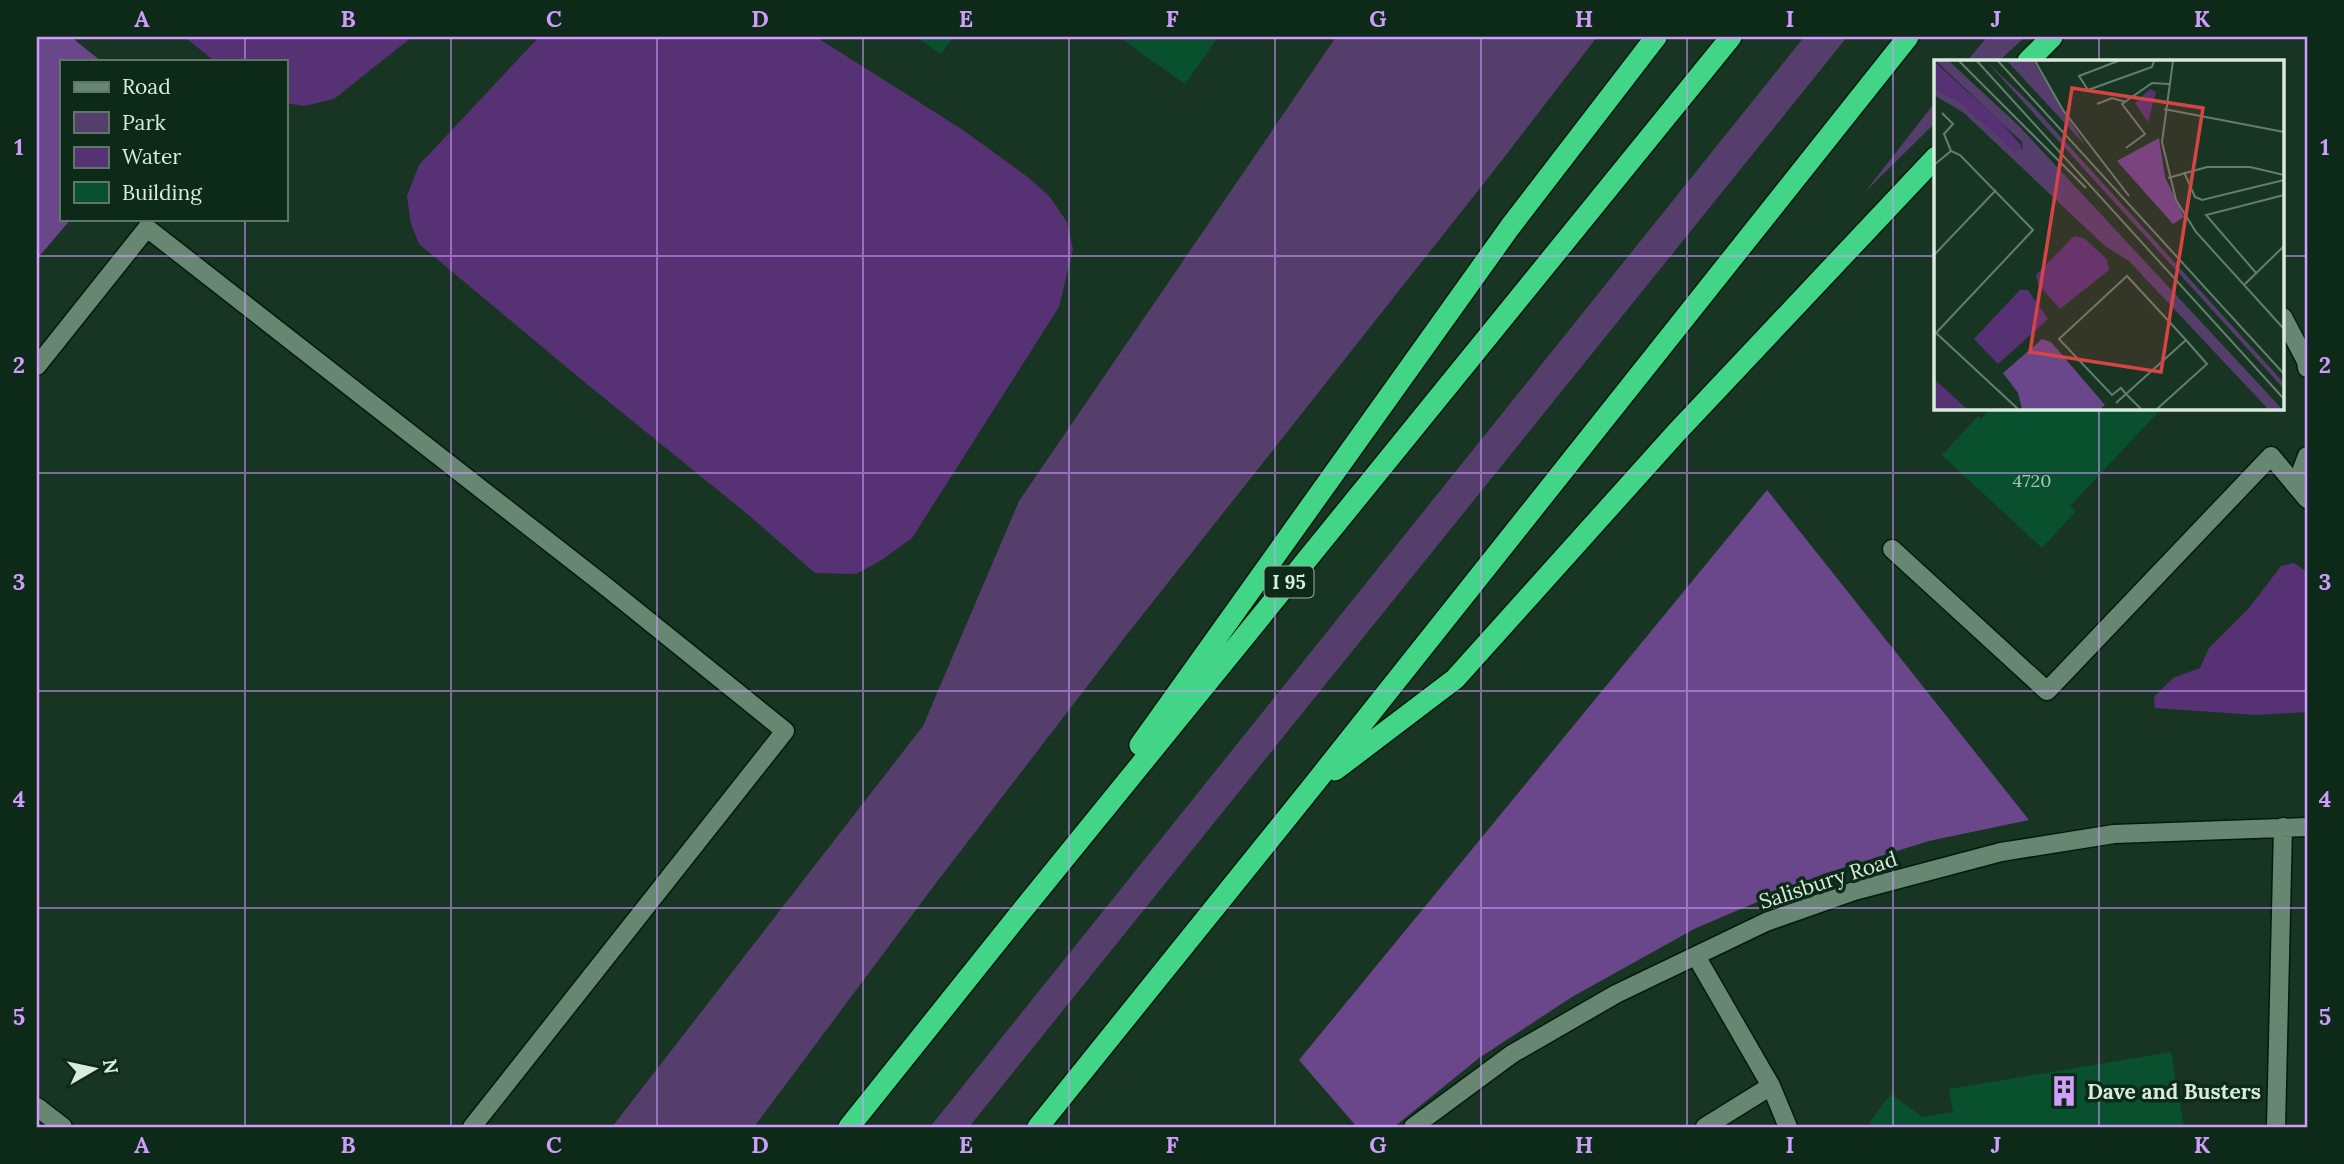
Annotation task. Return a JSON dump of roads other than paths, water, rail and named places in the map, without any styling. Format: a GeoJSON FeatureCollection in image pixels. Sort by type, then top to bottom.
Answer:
{"type":"FeatureCollection","features":[{"type":"Feature","properties":{"kind":"highway"},"geometry":{"type":"LineString","coordinates":[[1017,917],[1510,228],[1656,37]]}},
{"type":"Feature","properties":{"kind":"highway","name":"I 95"},"geometry":{"type":"LineString","coordinates":[[849,1127],[1731,37]]}},
{"type":"Feature","properties":{"kind":"highway"},"geometry":{"type":"LineString","coordinates":[[1038,1127],[1908,37]]}},
{"type":"Feature","properties":{"kind":"highway"},"geometry":{"type":"LineString","coordinates":[[2029,60],[2052,37]]}},
{"type":"Feature","properties":{"kind":"highway"},"geometry":{"type":"LineString","coordinates":[[1311,788],[1455,679],[1676,433],[1934,159]]}},
{"type":"Feature","properties":{"kind":"street"},"geometry":{"type":"LineString","coordinates":[[37,366],[147,228],[594,577],[785,731],[472,1127]]}},
{"type":"Feature","properties":{"kind":"street"},"geometry":{"type":"LineString","coordinates":[[2284,319],[2306,360],[2307,368]]}},
{"type":"Feature","properties":{"kind":"street"},"geometry":{"type":"LineString","coordinates":[[1892,549],[2047,691],[2271,456],[2302,492]]}},
{"type":"Feature","properties":{"kind":"street"},"geometry":{"type":"LineString","coordinates":[[2302,492],[2307,456]]}},
{"type":"Feature","properties":{"kind":"street"},"geometry":{"type":"LineString","coordinates":[[2276,1127],[2283,827]]}},
{"type":"Feature","properties":{"kind":"street","name":"Salisbury Road"},"geometry":{"type":"LineString","coordinates":[[1413,1127],[1512,1054],[1616,994],[1766,922],[1854,891],[2001,852],[2114,834],[2307,827]]}},
{"type":"Feature","properties":{"kind":"street"},"geometry":{"type":"LineString","coordinates":[[1696,956],[1771,1086],[1788,1127]]}},
{"type":"Feature","properties":{"kind":"street"},"geometry":{"type":"LineString","coordinates":[[1705,1127],[1771,1086]]}},
{"type":"Feature","properties":{"kind":"street"},"geometry":{"type":"LineString","coordinates":[[37,1107],[62,1127]]}},
{"type":"Feature","properties":{"kind":"water"},"geometry":{"type":"Polygon","coordinates":[[[185,37],[412,37],[334,99],[304,106],[287,103],[287,60],[213,60],[185,37]]]}},
{"type":"Feature","properties":{"kind":"water"},"geometry":{"type":"Polygon","coordinates":[[[539,37],[816,37],[963,130],[1029,178],[1050,197],[1067,222],[1073,249],[1059,307],[912,538],[880,561],[856,574],[815,573],[745,512],[419,244],[411,224],[407,196],[419,165],[539,37]]]}},
{"type":"Feature","properties":{"kind":"water"},"geometry":{"type":"Polygon","coordinates":[[[2294,563],[2307,572],[2307,712],[2256,715],[2155,708],[2154,697],[2173,678],[2200,668],[2209,648],[2249,608],[2281,566],[2294,563]]]}},
{"type":"Feature","properties":{"kind":"place","name":"Dave and Busters"},"geometry":{"type":"Point","coordinates":[2064,1091]}}]}
